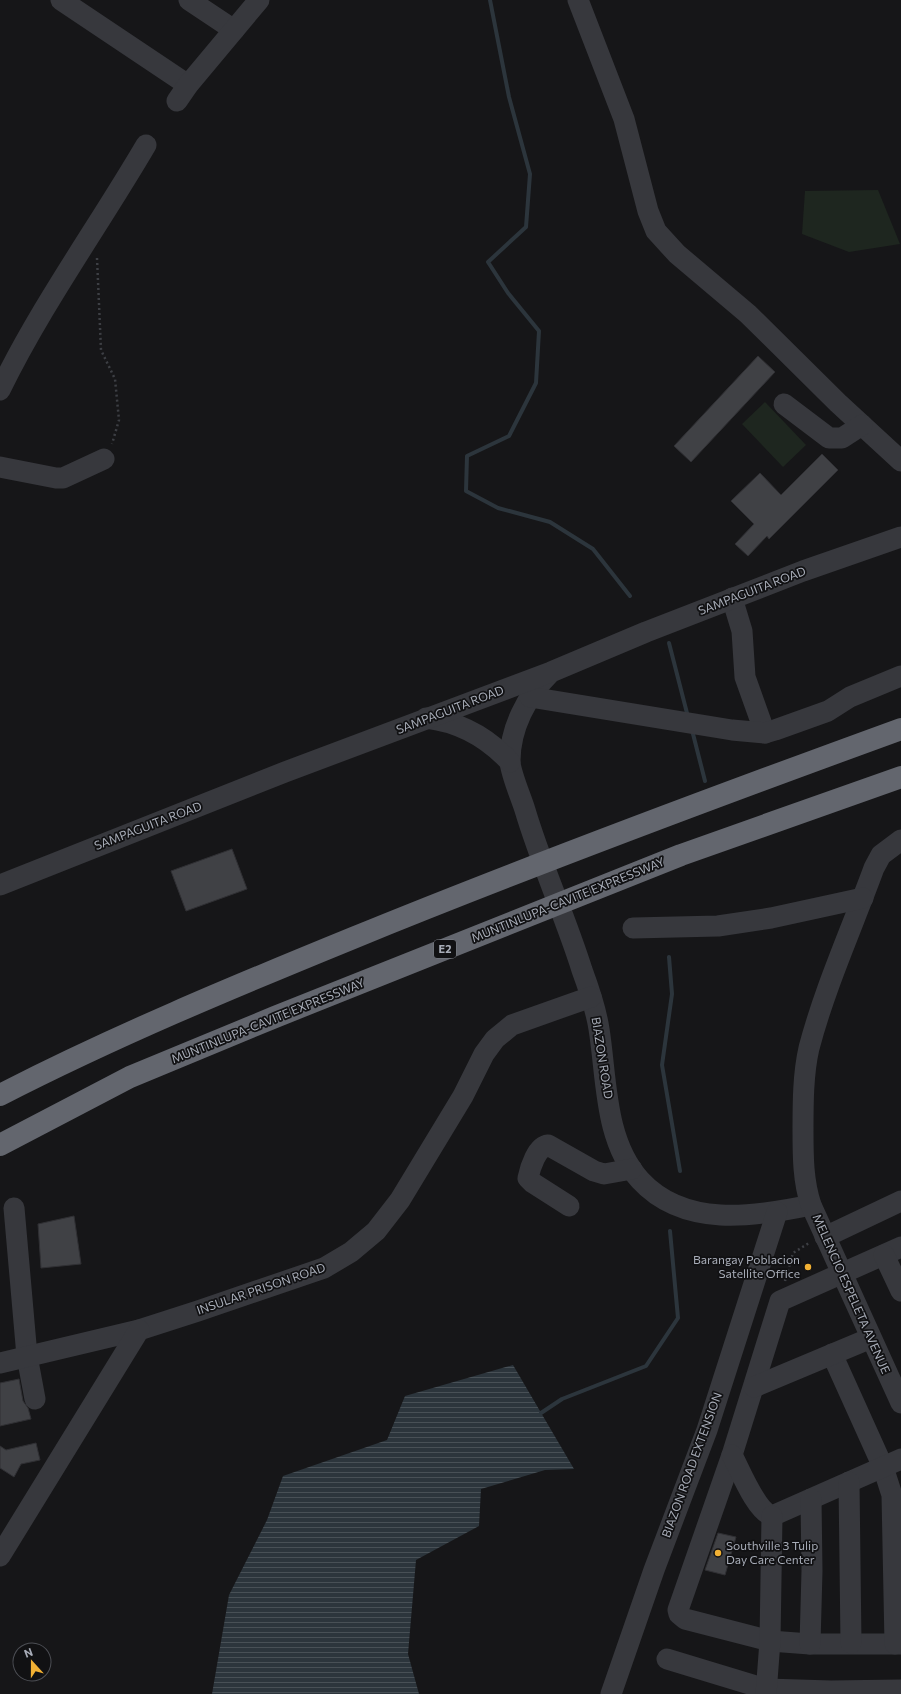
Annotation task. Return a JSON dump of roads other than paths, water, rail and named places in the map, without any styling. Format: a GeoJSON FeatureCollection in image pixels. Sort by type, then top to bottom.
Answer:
{"type":"FeatureCollection","features":[{"type":"Feature","properties":{"kind":"highway"},"geometry":{"type":"LineString","coordinates":[[0,1095],[84,1053],[251,980],[406,916],[665,815],[901,729]]}},
{"type":"Feature","properties":{"kind":"highway","name":"MUNTINLUPA-CAVITE EXPRESSWAY"},"geometry":{"type":"LineString","coordinates":[[0,1145],[130,1077],[274,1017],[681,855],[901,777]]}},
{"type":"Feature","properties":{"kind":"street"},"geometry":{"type":"LineString","coordinates":[[61,0],[182,93],[259,0]]}},
{"type":"Feature","properties":{"kind":"street"},"geometry":{"type":"LineString","coordinates":[[189,0],[234,30]]}},
{"type":"Feature","properties":{"kind":"street"},"geometry":{"type":"LineString","coordinates":[[578,0],[624,119],[648,211],[656,231],[677,254],[748,314],[901,461]]}},
{"type":"Feature","properties":{"kind":"street"},"geometry":{"type":"LineString","coordinates":[[0,390],[55,290],[95,230],[146,145]]}},
{"type":"Feature","properties":{"kind":"street"},"geometry":{"type":"LineString","coordinates":[[784,404],[829,438],[842,438],[862,425]]}},
{"type":"Feature","properties":{"kind":"street"},"geometry":{"type":"LineString","coordinates":[[0,468],[63,478],[104,458]]}},
{"type":"Feature","properties":{"kind":"street","name":"SAMPAGUITA ROAD"},"geometry":{"type":"LineString","coordinates":[[0,885],[426,718],[551,672],[732,598],[803,571],[901,537]]}},
{"type":"Feature","properties":{"kind":"street"},"geometry":{"type":"LineString","coordinates":[[732,598],[742,631],[745,677],[766,733]]}},
{"type":"Feature","properties":{"kind":"street","name":"BIAZON ROAD"},"geometry":{"type":"LineString","coordinates":[[510,762],[518,721],[530,697],[551,672]]}},
{"type":"Feature","properties":{"kind":"street"},"geometry":{"type":"LineString","coordinates":[[530,697],[732,730],[766,733],[828,711],[850,697],[901,676]]}},
{"type":"Feature","properties":{"kind":"street","name":"BIAZON ROAD"},"geometry":{"type":"LineString","coordinates":[[426,718],[456,723],[496,747],[510,762],[528,821],[572,939],[591,997],[599,1028],[606,1092],[617,1141],[622,1154],[641,1181],[658,1196],[686,1209],[704,1214],[731,1216],[754,1215],[811,1205]]}},
{"type":"Feature","properties":{"kind":"street","name":"MELENCIO ESPELETA AVENUE"},"geometry":{"type":"LineString","coordinates":[[901,840],[881,855],[874,868],[842,950],[809,1050],[803,1096],[803,1161],[806,1186],[811,1205],[824,1237],[901,1404]]}},
{"type":"Feature","properties":{"kind":"street"},"geometry":{"type":"LineString","coordinates":[[633,928],[718,926],[771,918],[863,898]]}},
{"type":"Feature","properties":{"kind":"street","name":"INSULAR PRISON ROAD"},"geometry":{"type":"LineString","coordinates":[[0,1363],[139,1330],[290,1281],[324,1268],[351,1252],[376,1231],[400,1200],[463,1096],[484,1054],[495,1038],[512,1025],[591,997]]}},
{"type":"Feature","properties":{"kind":"street"},"geometry":{"type":"LineString","coordinates":[[569,1206],[532,1183],[528,1178],[539,1149],[544,1146],[548,1145],[594,1171],[604,1174],[632,1169]]}},
{"type":"Feature","properties":{"kind":"street"},"geometry":{"type":"LineString","coordinates":[[824,1237],[901,1202]]}},
{"type":"Feature","properties":{"kind":"street"},"geometry":{"type":"LineString","coordinates":[[14,1208],[27,1356],[35,1399]]}},
{"type":"Feature","properties":{"kind":"street","name":"BIAZON ROAD EXTENSION"},"geometry":{"type":"LineString","coordinates":[[611,1694],[656,1563],[705,1436],[778,1212]]}},
{"type":"Feature","properties":{"kind":"street"},"geometry":{"type":"LineString","coordinates":[[832,1354],[892,1463],[898,1644],[810,1644],[770,1641],[685,1619],[679,1614],[678,1610],[732,1455],[780,1301],[893,1251],[901,1291]]}},
{"type":"Feature","properties":{"kind":"street"},"geometry":{"type":"LineString","coordinates":[[0,1556],[139,1330]]}},
{"type":"Feature","properties":{"kind":"street"},"geometry":{"type":"LineString","coordinates":[[754,1386],[871,1338]]}},
{"type":"Feature","properties":{"kind":"street"},"geometry":{"type":"LineString","coordinates":[[732,1455],[759,1506],[765,1514],[772,1516],[892,1463]]}},
{"type":"Feature","properties":{"kind":"street"},"geometry":{"type":"LineString","coordinates":[[849,1482],[851,1643]]}},
{"type":"Feature","properties":{"kind":"street"},"geometry":{"type":"LineString","coordinates":[[810,1644],[812,1571],[811,1499]]}},
{"type":"Feature","properties":{"kind":"street"},"geometry":{"type":"LineString","coordinates":[[766,1691],[770,1641],[772,1516]]}},
{"type":"Feature","properties":{"kind":"street"},"geometry":{"type":"LineString","coordinates":[[667,1659],[766,1691],[901,1690]]}},
{"type":"Feature","properties":{"kind":"waterway"},"geometry":{"type":"LineString","coordinates":[[490,0],[509,97],[530,174],[526,227],[488,262],[508,293],[539,331],[536,383],[509,436],[467,456],[466,491],[498,508],[550,522],[593,549],[630,596]]}},
{"type":"Feature","properties":{"kind":"waterway"},"geometry":{"type":"LineString","coordinates":[[669,643],[688,717]]}},
{"type":"Feature","properties":{"kind":"waterway"},"geometry":{"type":"LineString","coordinates":[[692,730],[705,781]]}},
{"type":"Feature","properties":{"kind":"waterway"},"geometry":{"type":"LineString","coordinates":[[669,957],[672,994],[662,1065],[680,1171]]}},
{"type":"Feature","properties":{"kind":"waterway"},"geometry":{"type":"LineString","coordinates":[[541,1413],[562,1399],[646,1366],[678,1318],[670,1231]]}},
{"type":"Feature","properties":{"kind":"place","name":"Barangay Poblacion Satellite Office"},"geometry":{"type":"Point","coordinates":[808,1267]}},
{"type":"Feature","properties":{"kind":"place","name":"Southville 3 Tulip Day Care Center"},"geometry":{"type":"Point","coordinates":[718,1553]}}]}
